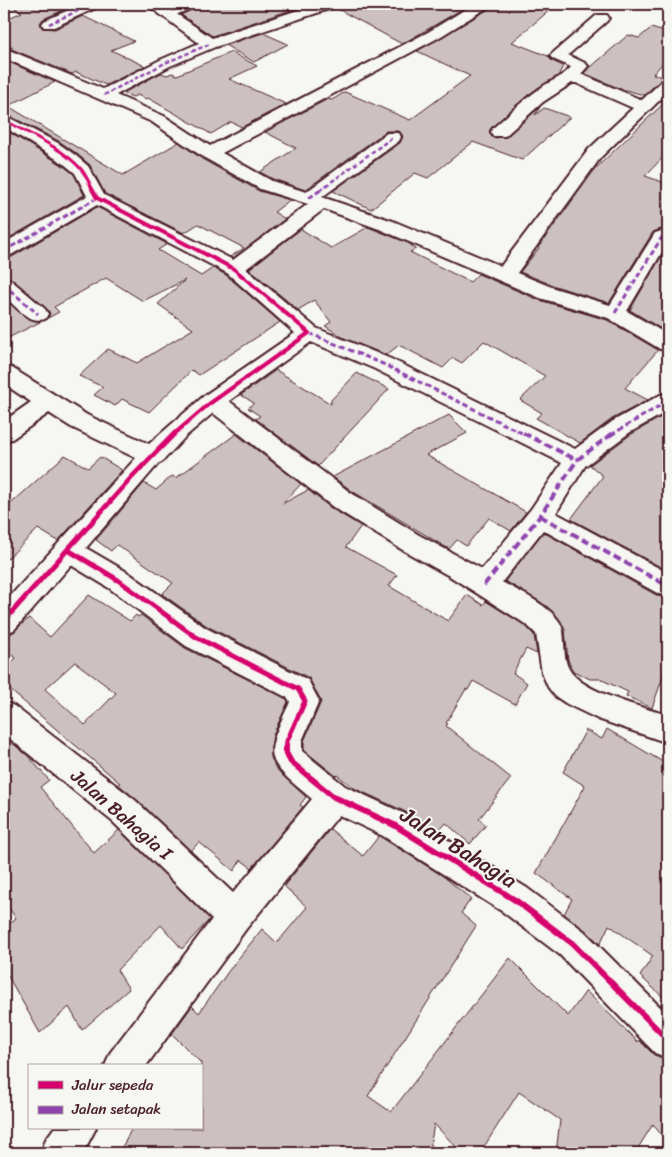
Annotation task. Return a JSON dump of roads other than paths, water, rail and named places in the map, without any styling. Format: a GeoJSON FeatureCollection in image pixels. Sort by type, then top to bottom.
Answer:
{"type":"FeatureCollection","features":[{"type":"Feature","properties":{"kind":"street"},"geometry":{"type":"LineString","coordinates":[[49,24],[94,4]]}},
{"type":"Feature","properties":{"kind":"street"},"geometry":{"type":"LineString","coordinates":[[153,4],[170,14],[210,44]]}},
{"type":"Feature","properties":{"kind":"street"},"geometry":{"type":"LineString","coordinates":[[104,95],[165,63],[210,44],[330,4]]}},
{"type":"Feature","properties":{"kind":"street"},"geometry":{"type":"LineString","coordinates":[[209,153],[433,35],[483,4]]}},
{"type":"Feature","properties":{"kind":"street"},"geometry":{"type":"LineString","coordinates":[[499,132],[542,94],[570,78],[580,66],[558,56],[602,18]]}},
{"type":"Feature","properties":{"kind":"street"},"geometry":{"type":"LineString","coordinates":[[4,53],[158,119],[209,153],[266,185],[386,225],[555,295],[615,313],[668,344]]}},
{"type":"Feature","properties":{"kind":"street"},"geometry":{"type":"LineString","coordinates":[[570,78],[578,78],[644,107]]}},
{"type":"Feature","properties":{"kind":"street"},"geometry":{"type":"LineString","coordinates":[[505,275],[595,153],[668,84]]}},
{"type":"Feature","properties":{"kind":"street"},"geometry":{"type":"LineString","coordinates":[[4,120],[52,146],[69,159],[82,170],[97,198],[234,269],[309,333],[383,364],[576,460]]}},
{"type":"Feature","properties":{"kind":"street"},"geometry":{"type":"LineString","coordinates":[[234,269],[393,137]]}},
{"type":"Feature","properties":{"kind":"street"},"geometry":{"type":"LineString","coordinates":[[4,251],[97,198]]}},
{"type":"Feature","properties":{"kind":"street"},"geometry":{"type":"LineString","coordinates":[[615,313],[662,237]]}},
{"type":"Feature","properties":{"kind":"street"},"geometry":{"type":"LineString","coordinates":[[4,285],[38,314]]}},
{"type":"Feature","properties":{"kind":"street"},"geometry":{"type":"LineString","coordinates":[[4,621],[178,430],[213,401],[290,349],[309,333]]}},
{"type":"Feature","properties":{"kind":"street"},"geometry":{"type":"LineString","coordinates":[[4,374],[79,421],[154,456]]}},
{"type":"Feature","properties":{"kind":"street"},"geometry":{"type":"LineString","coordinates":[[213,401],[342,500],[537,617],[549,629],[550,647],[558,678],[580,698],[668,729]]}},
{"type":"Feature","properties":{"kind":"street"},"geometry":{"type":"LineString","coordinates":[[484,585],[540,516],[576,460],[621,427],[668,401]]}},
{"type":"Feature","properties":{"kind":"street"},"geometry":{"type":"LineString","coordinates":[[4,433],[48,402]]}},
{"type":"Feature","properties":{"kind":"street"},"geometry":{"type":"LineString","coordinates":[[540,516],[668,586]]}},
{"type":"Feature","properties":{"kind":"street","name":"Jalan Bahagia"},"geometry":{"type":"LineString","coordinates":[[68,550],[118,580],[196,637],[298,689],[305,701],[287,741],[286,753],[291,762],[334,798],[394,825],[515,900],[572,942],[668,1040]]}},
{"type":"Feature","properties":{"kind":"street","name":"Jalan Bahagia I"},"geometry":{"type":"LineString","coordinates":[[4,716],[124,811],[234,917]]}},
{"type":"Feature","properties":{"kind":"street"},"geometry":{"type":"LineString","coordinates":[[124,1064],[234,917],[334,798]]}},
{"type":"Feature","properties":{"kind":"street"},"geometry":{"type":"LineString","coordinates":[[60,1153],[77,1130]]}},
{"type":"Feature","properties":{"kind":"lane"},"geometry":{"type":"LineString","coordinates":[[170,14],[198,4]]}}]}
